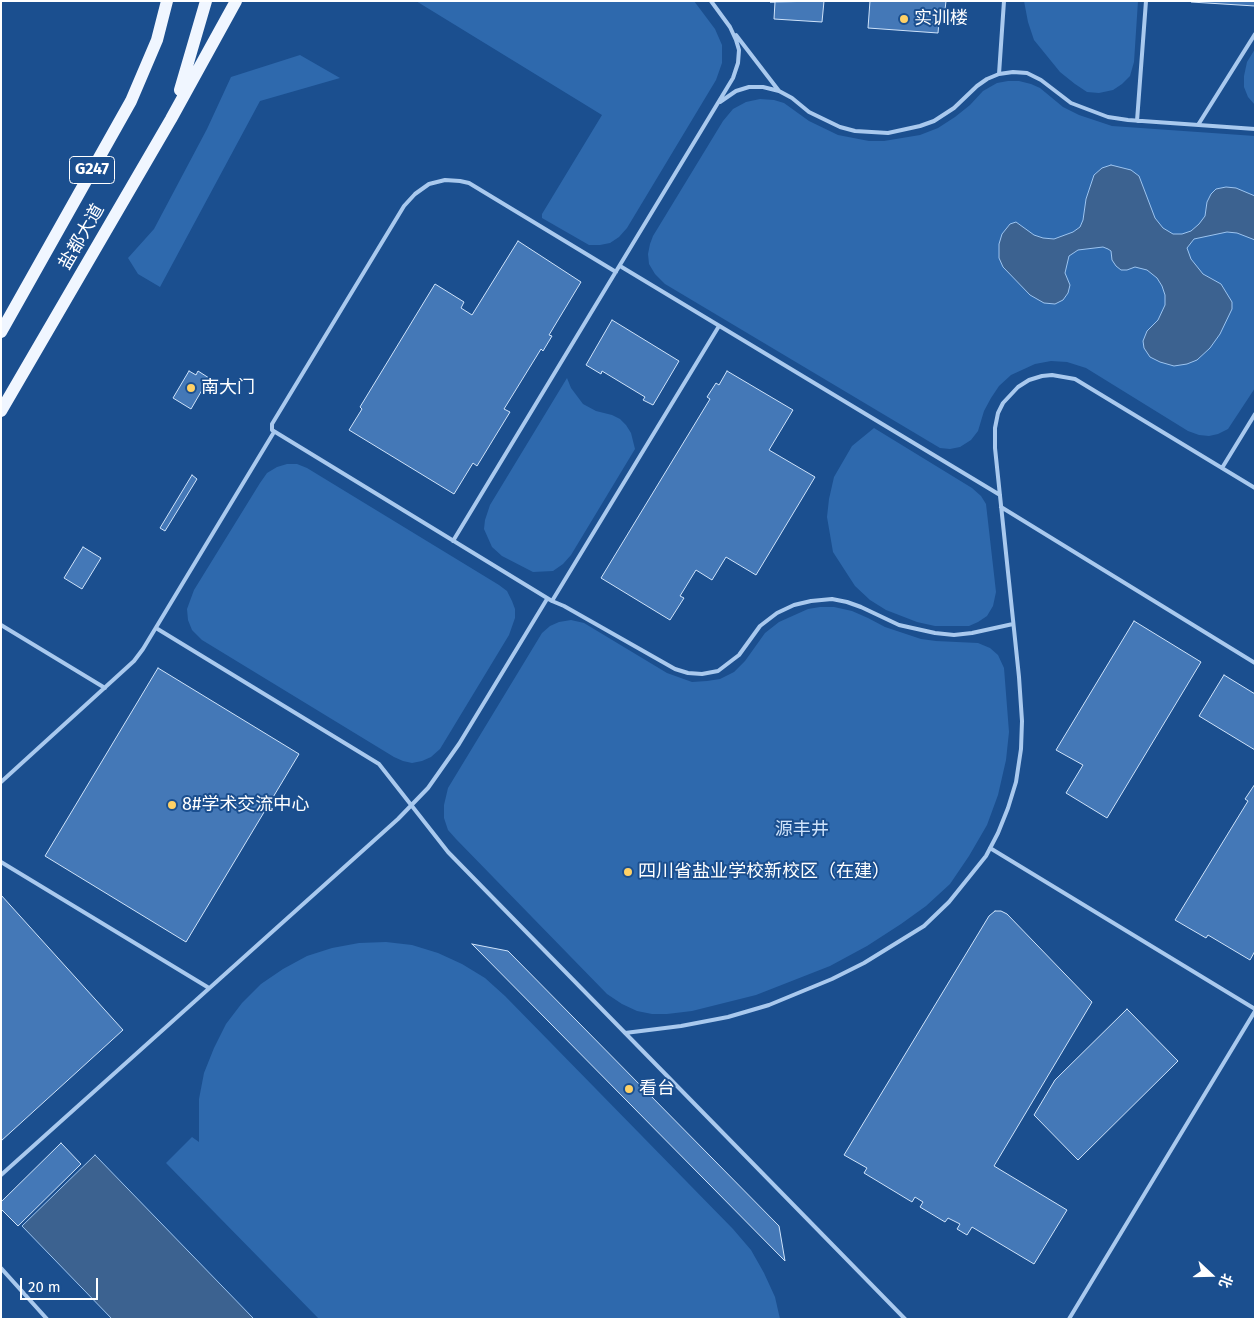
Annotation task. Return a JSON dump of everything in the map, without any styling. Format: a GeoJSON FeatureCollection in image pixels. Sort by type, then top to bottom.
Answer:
{"type":"FeatureCollection","features":[{"type":"Feature","properties":{"kind":"main road","name":"盐都大道"},"geometry":{"type":"LineString","coordinates":[[1,332],[132,101],[157,40],[168,1]]}},
{"type":"Feature","properties":{"kind":"main road","name":"G247"},"geometry":{"type":"LineString","coordinates":[[171,119],[193,51],[206,1]]}},
{"type":"Feature","properties":{"kind":"main road","name":"盐都大道"},"geometry":{"type":"LineString","coordinates":[[1,411],[171,119],[236,1]]}},
{"type":"Feature","properties":{"kind":"lane"},"geometry":{"type":"LineString","coordinates":[[711,1],[779,91]]}},
{"type":"Feature","properties":{"kind":"lane"},"geometry":{"type":"LineString","coordinates":[[999,74],[1004,1]]}},
{"type":"Feature","properties":{"kind":"lane"},"geometry":{"type":"LineString","coordinates":[[1137,121],[1146,1]]}},
{"type":"Feature","properties":{"kind":"lane"},"geometry":{"type":"LineString","coordinates":[[453,541],[733,78],[738,63],[739,50],[730,27]]}},
{"type":"Feature","properties":{"kind":"lane"},"geometry":{"type":"LineString","coordinates":[[1198,125],[1255,34]]}},
{"type":"Feature","properties":{"kind":"lane"},"geometry":{"type":"LineString","coordinates":[[716,106],[736,91],[749,87],[763,87],[779,91],[792,98],[809,112],[840,127],[855,131],[888,133],[934,121],[954,108],[987,79],[999,74],[1014,72],[1027,73],[1041,80],[1071,102],[1089,111],[1108,117],[1137,121],[1255,129]]}},
{"type":"Feature","properties":{"kind":"lane"},"geometry":{"type":"LineString","coordinates":[[616,272],[469,183],[445,180],[429,184],[414,194],[404,206],[271,427],[274,432],[549,600],[564,606],[675,669],[688,673],[702,674],[718,671],[730,664],[740,656],[760,626],[777,613],[794,605],[811,601],[832,599],[847,602],[899,625],[935,633],[954,635],[972,633],[1013,624]]}},
{"type":"Feature","properties":{"kind":"lane"},"geometry":{"type":"LineString","coordinates":[[620,266],[1000,496]]}},
{"type":"Feature","properties":{"kind":"lane"},"geometry":{"type":"LineString","coordinates":[[1,1175],[398,819],[428,788],[459,744],[719,326]]}},
{"type":"Feature","properties":{"kind":"lane"},"geometry":{"type":"LineString","coordinates":[[625,1033],[681,1026],[769,1005],[803,992],[856,967],[924,926],[968,880],[990,848],[1008,808],[1016,782],[1021,749],[1022,721],[994,428],[998,413],[1007,398],[1018,387],[1042,376],[1075,379],[1255,488]]}},
{"type":"Feature","properties":{"kind":"lane"},"geometry":{"type":"LineString","coordinates":[[1222,468],[1255,414]]}},
{"type":"Feature","properties":{"kind":"lane"},"geometry":{"type":"LineString","coordinates":[[1,782],[105,688],[143,649],[274,432]]}},
{"type":"Feature","properties":{"kind":"lane"},"geometry":{"type":"LineString","coordinates":[[1001,507],[1255,663]]}},
{"type":"Feature","properties":{"kind":"lane"},"geometry":{"type":"LineString","coordinates":[[1,625],[105,688]]}},
{"type":"Feature","properties":{"kind":"lane"},"geometry":{"type":"LineString","coordinates":[[156,628],[379,764],[448,852],[905,1319]]}},
{"type":"Feature","properties":{"kind":"lane"},"geometry":{"type":"LineString","coordinates":[[990,848],[1255,1010],[1069,1319]]}},
{"type":"Feature","properties":{"kind":"lane"},"geometry":{"type":"LineString","coordinates":[[1,862],[209,988]]}},
{"type":"Feature","properties":{"kind":"lane"},"geometry":{"type":"LineString","coordinates":[[1,1268],[47,1319]]}},
{"type":"Feature","properties":{"kind":"green space"},"geometry":{"type":"Polygon","coordinates":[[[416,1],[694,1],[715,29],[722,45],[722,63],[716,80],[627,228],[610,243],[589,245],[542,218],[542,214],[602,115],[416,1]]]}},
{"type":"Feature","properties":{"kind":"green space"},"geometry":{"type":"Polygon","coordinates":[[[1024,1],[1138,1],[1134,62],[1130,76],[1113,90],[1099,93],[1087,92],[1075,84],[1060,72],[1034,40],[1024,1]]]}},
{"type":"Feature","properties":{"kind":"green space"},"geometry":{"type":"Polygon","coordinates":[[[1255,49],[1255,105],[1248,97],[1244,87],[1244,76],[1247,62],[1255,49]]]}},
{"type":"Feature","properties":{"kind":"green space"},"geometry":{"type":"Polygon","coordinates":[[[300,55],[340,78],[260,101],[160,287],[138,274],[128,258],[154,229],[207,129],[231,77],[300,55]]]}},
{"type":"Feature","properties":{"kind":"green space"},"geometry":{"type":"Polygon","coordinates":[[[1008,81],[1031,84],[1040,88],[1063,107],[1079,115],[1112,126],[1255,136],[1255,388],[1228,429],[1209,436],[1188,431],[1086,368],[1067,362],[1051,361],[1035,364],[1011,375],[999,386],[991,398],[984,411],[978,431],[971,440],[960,447],[940,448],[665,284],[655,274],[649,264],[648,254],[653,236],[723,121],[733,109],[746,102],[760,99],[774,100],[784,103],[809,121],[838,135],[869,141],[884,141],[920,135],[938,128],[970,105],[983,91],[997,83],[1008,81]]]}},
{"type":"Feature","properties":{"kind":"green space"},"geometry":{"type":"Polygon","coordinates":[[[567,378],[571,388],[583,404],[596,411],[612,415],[626,425],[631,433],[635,449],[571,555],[553,571],[533,572],[502,556],[492,547],[484,529],[485,520],[490,505],[567,378]]]}},
{"type":"Feature","properties":{"kind":"green space"},"geometry":{"type":"Polygon","coordinates":[[[874,428],[972,488],[981,496],[986,504],[996,592],[993,606],[987,616],[978,622],[969,626],[935,626],[917,622],[886,610],[870,600],[855,586],[833,552],[827,517],[834,477],[852,446],[874,428]]]}},
{"type":"Feature","properties":{"kind":"green space"},"geometry":{"type":"Polygon","coordinates":[[[287,464],[297,464],[307,468],[499,585],[507,591],[512,601],[515,609],[515,618],[509,635],[440,749],[431,757],[412,763],[394,757],[202,640],[192,630],[188,620],[187,609],[194,590],[267,473],[287,464]]]}},
{"type":"Feature","properties":{"kind":"green space","name":"源丰井"},"geometry":{"type":"Polygon","coordinates":[[[834,607],[852,611],[885,627],[921,639],[978,643],[990,648],[998,655],[1004,668],[1009,732],[1006,760],[998,795],[987,825],[950,884],[926,906],[867,946],[830,966],[756,995],[692,1011],[652,1014],[637,1011],[622,1004],[607,994],[448,830],[444,818],[444,805],[448,788],[542,633],[550,626],[571,620],[584,623],[667,673],[692,682],[707,681],[720,679],[734,672],[745,661],[765,633],[779,622],[808,609],[834,607]]]}},
{"type":"Feature","properties":{"kind":"green space"},"geometry":{"type":"Polygon","coordinates":[[[386,942],[412,945],[438,953],[462,964],[485,978],[505,996],[733,1229],[751,1250],[775,1297],[780,1319],[319,1319],[166,1163],[192,1137],[199,1142],[199,1099],[204,1073],[226,1024],[242,1003],[261,984],[307,956],[332,948],[359,943],[386,942]]]}},
{"type":"Feature","properties":{"kind":"shaded area"},"geometry":{"type":"Polygon","coordinates":[[[1111,165],[1131,170],[1139,176],[1155,218],[1163,228],[1173,234],[1191,231],[1199,224],[1205,216],[1207,202],[1216,189],[1236,188],[1255,196],[1255,240],[1237,233],[1227,232],[1194,239],[1187,248],[1191,259],[1203,274],[1221,284],[1232,302],[1232,309],[1220,334],[1210,348],[1197,360],[1174,366],[1150,357],[1144,348],[1143,341],[1147,331],[1158,320],[1165,305],[1165,295],[1162,286],[1157,278],[1147,270],[1135,267],[1121,270],[1112,260],[1111,251],[1108,249],[1103,247],[1078,250],[1069,256],[1065,273],[1070,285],[1068,293],[1063,300],[1055,304],[1044,303],[1030,295],[1003,267],[999,258],[999,244],[1002,234],[1010,224],[1016,222],[1034,235],[1054,239],[1073,232],[1080,227],[1094,175],[1102,168],[1111,165]]]}},
{"type":"Feature","properties":{"kind":"shaded area"},"geometry":{"type":"Polygon","coordinates":[[[95,1155],[252,1319],[112,1319],[22,1226],[95,1155]]]}},
{"type":"Feature","properties":{"kind":"building"},"geometry":{"type":"Polygon","coordinates":[[[824,1],[822,22],[774,19],[775,2],[770,2],[824,1]]]}},
{"type":"Feature","properties":{"kind":"building","name":"实训楼"},"geometry":{"type":"Polygon","coordinates":[[[870,1],[946,1],[945,10],[940,10],[938,33],[868,28],[870,1]]]}},
{"type":"Feature","properties":{"kind":"building"},"geometry":{"type":"Polygon","coordinates":[[[1191,1],[1255,1],[1255,6],[1191,2],[1191,1]]]}},
{"type":"Feature","properties":{"kind":"building"},"geometry":{"type":"Polygon","coordinates":[[[518,241],[581,282],[549,335],[552,336],[543,351],[541,349],[504,409],[510,412],[477,466],[473,463],[454,494],[349,430],[362,409],[360,407],[435,284],[464,302],[461,308],[472,315],[518,241]]]}},
{"type":"Feature","properties":{"kind":"building"},"geometry":{"type":"Polygon","coordinates":[[[612,320],[679,361],[653,405],[643,400],[645,397],[602,371],[601,374],[586,365],[612,320]]]}},
{"type":"Feature","properties":{"kind":"building","name":"南大门"},"geometry":{"type":"Polygon","coordinates":[[[189,371],[196,375],[198,371],[209,378],[191,409],[173,398],[189,371]]]}},
{"type":"Feature","properties":{"kind":"building"},"geometry":{"type":"Polygon","coordinates":[[[727,371],[793,410],[769,450],[815,477],[756,575],[726,557],[712,580],[696,570],[680,596],[684,598],[670,620],[601,578],[710,399],[707,397],[716,383],[719,385],[727,371]]]}},
{"type":"Feature","properties":{"kind":"building"},"geometry":{"type":"Polygon","coordinates":[[[192,475],[197,479],[165,531],[160,528],[192,475]]]}},
{"type":"Feature","properties":{"kind":"building"},"geometry":{"type":"Polygon","coordinates":[[[83,547],[101,558],[82,589],[64,578],[83,547]]]}},
{"type":"Feature","properties":{"kind":"building"},"geometry":{"type":"Polygon","coordinates":[[[1134,621],[1201,662],[1107,818],[1066,793],[1083,765],[1056,750],[1134,621]]]}},
{"type":"Feature","properties":{"kind":"building","name":"8#学术交流中心"},"geometry":{"type":"Polygon","coordinates":[[[158,668],[299,754],[186,942],[45,856],[158,668]]]}},
{"type":"Feature","properties":{"kind":"building"},"geometry":{"type":"Polygon","coordinates":[[[1224,675],[1255,694],[1255,750],[1199,716],[1224,675]]]}},
{"type":"Feature","properties":{"kind":"building"},"geometry":{"type":"Polygon","coordinates":[[[1255,784],[1255,951],[1250,960],[1208,935],[1206,938],[1175,920],[1248,801],[1245,799],[1255,784]]]}},
{"type":"Feature","properties":{"kind":"building"},"geometry":{"type":"Polygon","coordinates":[[[1,895],[123,1030],[1,1141],[1,895]]]}},
{"type":"Feature","properties":{"kind":"building"},"geometry":{"type":"Polygon","coordinates":[[[995,911],[1007,914],[1092,1002],[994,1166],[1067,1210],[1034,1264],[972,1227],[967,1235],[957,1229],[960,1224],[948,1218],[945,1222],[920,1207],[923,1202],[915,1197],[912,1202],[864,1173],[867,1168],[844,1155],[989,916],[995,911]]]}},
{"type":"Feature","properties":{"kind":"building","name":"看台"},"geometry":{"type":"Polygon","coordinates":[[[472,944],[508,951],[779,1226],[785,1261],[472,944]]]}},
{"type":"Feature","properties":{"kind":"building"},"geometry":{"type":"Polygon","coordinates":[[[1127,1009],[1178,1061],[1078,1160],[1034,1115],[1055,1080],[1127,1009]]]}},
{"type":"Feature","properties":{"kind":"building"},"geometry":{"type":"Polygon","coordinates":[[[61,1143],[81,1164],[18,1226],[1,1209],[1,1202],[61,1143]]]}},
{"type":"Feature","properties":{"kind":"place","name":"实训楼"},"geometry":{"type":"Point","coordinates":[904,19]}},
{"type":"Feature","properties":{"kind":"place","name":"南大门"},"geometry":{"type":"Point","coordinates":[191,388]}},
{"type":"Feature","properties":{"kind":"place","name":"8#学术交流中心"},"geometry":{"type":"Point","coordinates":[172,805]}},
{"type":"Feature","properties":{"kind":"place","name":"四川省盐业学校新校区（在建）"},"geometry":{"type":"Point","coordinates":[628,872]}},
{"type":"Feature","properties":{"kind":"place","name":"看台"},"geometry":{"type":"Point","coordinates":[629,1089]}}]}
